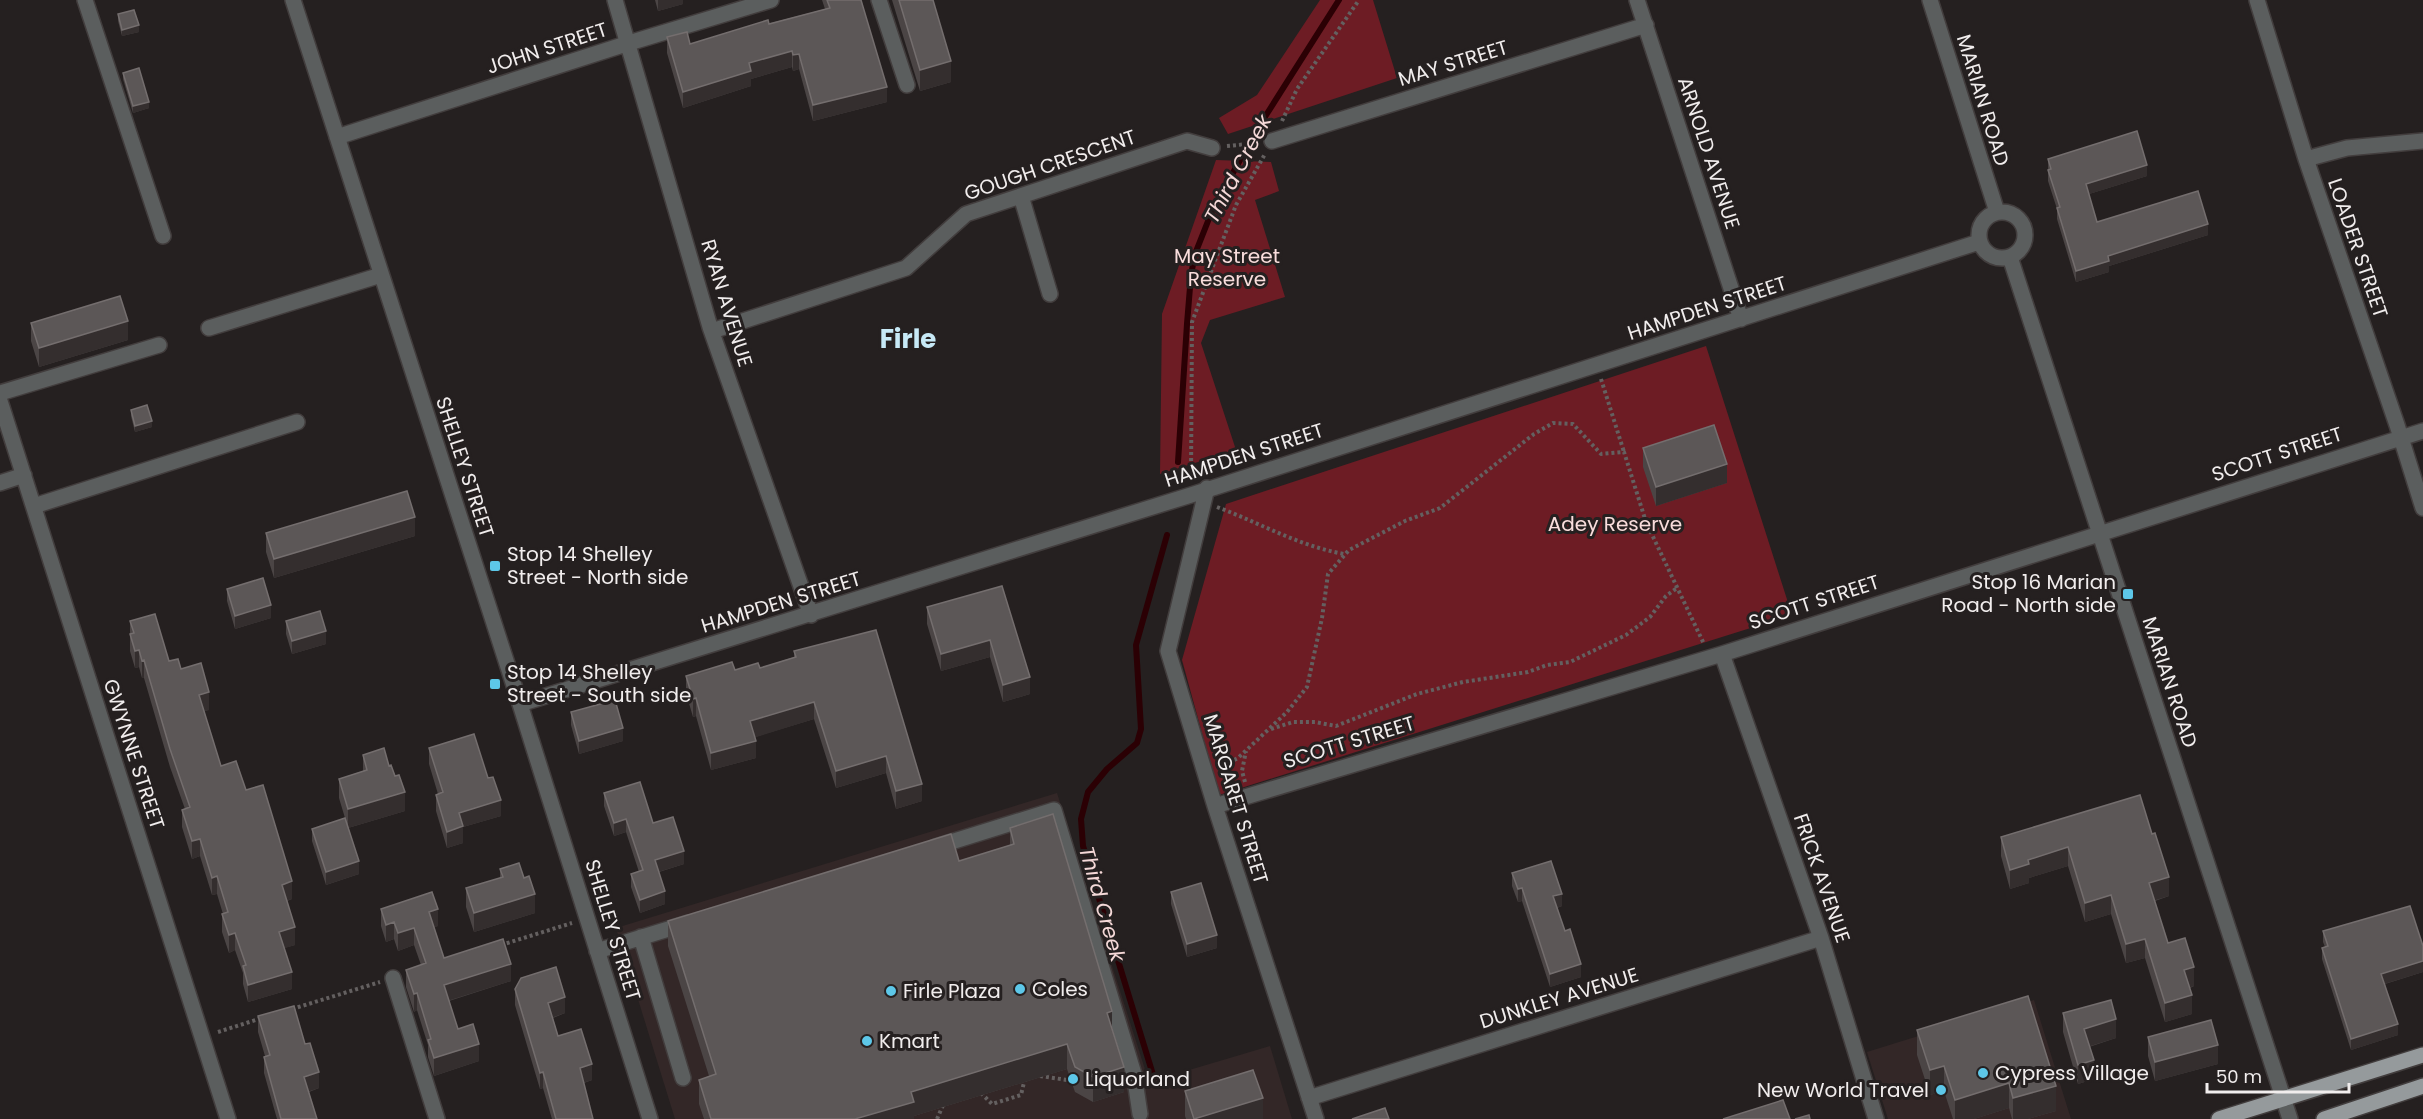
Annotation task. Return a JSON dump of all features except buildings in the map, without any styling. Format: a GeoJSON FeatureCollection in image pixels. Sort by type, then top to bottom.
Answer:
{"type":"FeatureCollection","features":[{"type":"Feature","properties":{"kind":"main road"},"geometry":{"type":"LineString","coordinates":[[2219,1119],[2423,1055]]}},
{"type":"Feature","properties":{"kind":"main road"},"geometry":{"type":"LineString","coordinates":[[2324,1119],[2423,1086]]}},
{"type":"Feature","properties":{"kind":"street"},"geometry":{"type":"LineString","coordinates":[[85,0],[163,236]]}},
{"type":"Feature","properties":{"kind":"street","name":"SHELLEY STREET"},"geometry":{"type":"LineString","coordinates":[[293,0],[520,704],[650,1119]]}},
{"type":"Feature","properties":{"kind":"street","name":"RYAN AVENUE"},"geometry":{"type":"LineString","coordinates":[[615,0],[712,331],[811,615]]}},
{"type":"Feature","properties":{"kind":"street","name":"JOHN STREET"},"geometry":{"type":"LineString","coordinates":[[337,137],[771,0]]}},
{"type":"Feature","properties":{"kind":"street"},"geometry":{"type":"LineString","coordinates":[[879,0],[906,85]]}},
{"type":"Feature","properties":{"kind":"street","name":"ARNOLD AVENUE"},"geometry":{"type":"LineString","coordinates":[[1637,0],[1741,319]]}},
{"type":"Feature","properties":{"kind":"street","name":"MARIAN ROAD"},"geometry":{"type":"LineString","coordinates":[[1930,0],[1997,212]]}},
{"type":"Feature","properties":{"kind":"street","name":"LOADER STREET"},"geometry":{"type":"LineString","coordinates":[[2257,0],[2306,159],[2423,508]]}},
{"type":"Feature","properties":{"kind":"street","name":"MAY STREET"},"geometry":{"type":"LineString","coordinates":[[1272,141],[1646,25]]}},
{"type":"Feature","properties":{"kind":"street","name":"GOUGH CRESCENT"},"geometry":{"type":"LineString","coordinates":[[712,331],[906,268],[966,214],[1187,141],[1212,148]]}},
{"type":"Feature","properties":{"kind":"street"},"geometry":{"type":"LineString","coordinates":[[2306,159],[2346,148],[2423,141]]}},
{"type":"Feature","properties":{"kind":"street"},"geometry":{"type":"LineString","coordinates":[[1021,195],[1050,294]]}},
{"type":"Feature","properties":{"kind":"street"},"geometry":{"type":"LineString","coordinates":[[1997,212],[2013,214],[2022,223],[2025,234],[2023,244],[2018,253],[2010,257],[2000,258],[1990,255],[1980,242],[1978,235],[1982,222],[1990,215],[1997,212]]}},
{"type":"Feature","properties":{"kind":"street","name":"HAMPDEN STREET"},"geometry":{"type":"LineString","coordinates":[[520,704],[1191,495],[1980,242]]}},
{"type":"Feature","properties":{"kind":"street","name":"MARIAN ROAD"},"geometry":{"type":"LineString","coordinates":[[2010,257],[2290,1119]]}},
{"type":"Feature","properties":{"kind":"street"},"geometry":{"type":"LineString","coordinates":[[209,328],[381,275]]}},
{"type":"Feature","properties":{"kind":"street"},"geometry":{"type":"LineString","coordinates":[[0,393],[159,345]]}},
{"type":"Feature","properties":{"kind":"street","name":"GWYNNE STREET"},"geometry":{"type":"LineString","coordinates":[[0,401],[228,1119]]}},
{"type":"Feature","properties":{"kind":"street"},"geometry":{"type":"LineString","coordinates":[[34,506],[297,422]]}},
{"type":"Feature","properties":{"kind":"street","name":"SCOTT STREET"},"geometry":{"type":"LineString","coordinates":[[1215,806],[1247,794],[1718,655],[2099,532],[2423,431]]}},
{"type":"Feature","properties":{"kind":"street"},"geometry":{"type":"LineString","coordinates":[[0,483],[24,475]]}},
{"type":"Feature","properties":{"kind":"street","name":"MARGARET STREET"},"geometry":{"type":"LineString","coordinates":[[1207,488],[1168,651],[1204,772],[1316,1119]]}},
{"type":"Feature","properties":{"kind":"street","name":"FRICK AVENUE"},"geometry":{"type":"LineString","coordinates":[[1718,655],[1821,938],[1876,1119]]}},
{"type":"Feature","properties":{"kind":"street"},"geometry":{"type":"LineString","coordinates":[[916,853],[1054,810],[1134,1074],[1140,1114]]}},
{"type":"Feature","properties":{"kind":"street"},"geometry":{"type":"LineString","coordinates":[[597,951],[698,920]]}},
{"type":"Feature","properties":{"kind":"street"},"geometry":{"type":"LineString","coordinates":[[641,938],[683,1078]]}},
{"type":"Feature","properties":{"kind":"street","name":"DUNKLEY AVENUE"},"geometry":{"type":"LineString","coordinates":[[1309,1098],[1821,938]]}},
{"type":"Feature","properties":{"kind":"street"},"geometry":{"type":"LineString","coordinates":[[393,978],[437,1119]]}},
{"type":"Feature","properties":{"kind":"path"},"geometry":{"type":"LineString","coordinates":[[1191,495],[1192,322],[1236,205],[1272,141],[1297,89],[1359,0]]}},
{"type":"Feature","properties":{"kind":"path"},"geometry":{"type":"LineString","coordinates":[[1212,148],[1272,141]]}},
{"type":"Feature","properties":{"kind":"path"},"geometry":{"type":"LineString","coordinates":[[1596,365],[1646,522],[1703,643],[1718,655]]}},
{"type":"Feature","properties":{"kind":"path"},"geometry":{"type":"LineString","coordinates":[[1204,772],[1213,771],[1238,758],[1287,712],[1307,687],[1322,618],[1328,574],[1349,550],[1405,521],[1440,508],[1534,435],[1553,423],[1573,424],[1601,454],[1624,452]]}},
{"type":"Feature","properties":{"kind":"path"},"geometry":{"type":"LineString","coordinates":[[1207,488],[1214,506],[1248,518],[1290,539],[1322,550],[1345,554]]}},
{"type":"Feature","properties":{"kind":"path"},"geometry":{"type":"LineString","coordinates":[[1267,731],[1293,722],[1315,722],[1336,726],[1417,694],[1463,682],[1528,672],[1547,665],[1569,662],[1626,635],[1650,617],[1666,597],[1677,588]]}},
{"type":"Feature","properties":{"kind":"path"},"geometry":{"type":"LineString","coordinates":[[1246,750],[1242,771],[1247,794]]}},
{"type":"Feature","properties":{"kind":"path"},"geometry":{"type":"LineString","coordinates":[[1014,1081],[1035,1075],[1075,1081],[1077,1089]]}},
{"type":"Feature","properties":{"kind":"path"},"geometry":{"type":"LineString","coordinates":[[980,1092],[992,1104],[1021,1095],[1025,1078]]}},
{"type":"Feature","properties":{"kind":"path"},"geometry":{"type":"LineString","coordinates":[[971,1095],[992,1088]]}},
{"type":"Feature","properties":{"kind":"path"},"geometry":{"type":"LineString","coordinates":[[937,1119],[943,1104],[952,1101]]}},
{"type":"Feature","properties":{"kind":"shaded area","name":"Firle Plaza"},"geometry":{"type":"Polygon","coordinates":[[[1057,793],[1149,1082],[1270,1046],[1292,1119],[675,1119],[616,928],[1057,793]]]}},
{"type":"Feature","properties":{"kind":"shaded area"},"geometry":{"type":"Polygon","coordinates":[[[2034,1000],[2071,1119],[1888,1119],[1867,1052],[2034,1000]]]}},
{"type":"Feature","properties":{"kind":"green space"},"geometry":{"type":"Polygon","coordinates":[[[1320,0],[1373,0],[1397,78],[1228,134],[1219,118],[1257,95],[1320,0]]]}},
{"type":"Feature","properties":{"kind":"green space","name":"May Street Reserve"},"geometry":{"type":"Polygon","coordinates":[[[1216,160],[1271,162],[1279,191],[1255,200],[1285,297],[1210,320],[1201,343],[1236,450],[1160,474],[1162,314],[1216,160]]]}},
{"type":"Feature","properties":{"kind":"green space","name":"Adey Reserve"},"geometry":{"type":"Polygon","coordinates":[[[1706,346],[1792,615],[1219,795],[1182,660],[1226,504],[1706,346]]]}},
{"type":"Feature","properties":{"kind":"waterway","name":"Third Creek"},"geometry":{"type":"LineString","coordinates":[[1178,462],[1191,275],[1195,254],[1212,211],[1256,131],[1339,0]]}},
{"type":"Feature","properties":{"kind":"waterway","name":"Third Creek"},"geometry":{"type":"LineString","coordinates":[[1154,1078],[1083,846],[1081,819],[1088,792],[1107,769],[1137,743],[1141,729],[1136,645],[1167,535]]}},
{"type":"Feature","properties":{"kind":"place","name":"Stop 14 Shelley Street - North side"},"geometry":{"type":"Point","coordinates":[495,566]}},
{"type":"Feature","properties":{"kind":"place","name":"Stop 16 Marian Road - North side"},"geometry":{"type":"Point","coordinates":[2128,594]}},
{"type":"Feature","properties":{"kind":"place","name":"Stop 14 Shelley Street - South side"},"geometry":{"type":"Point","coordinates":[495,684]}},
{"type":"Feature","properties":{"kind":"place","name":"Coles"},"geometry":{"type":"Point","coordinates":[1020,989]}},
{"type":"Feature","properties":{"kind":"place","name":"Firle Plaza"},"geometry":{"type":"Point","coordinates":[891,991]}},
{"type":"Feature","properties":{"kind":"place","name":"Kmart"},"geometry":{"type":"Point","coordinates":[867,1041]}},
{"type":"Feature","properties":{"kind":"place","name":"Cypress Village"},"geometry":{"type":"Point","coordinates":[1983,1073]}},
{"type":"Feature","properties":{"kind":"place","name":"Liquorland"},"geometry":{"type":"Point","coordinates":[1073,1079]}},
{"type":"Feature","properties":{"kind":"place","name":"New World Travel"},"geometry":{"type":"Point","coordinates":[1941,1090]}},
{"type":"Feature","properties":{"kind":"district","name":"Firle"},"geometry":{"type":"Point","coordinates":[908,339]}}]}
